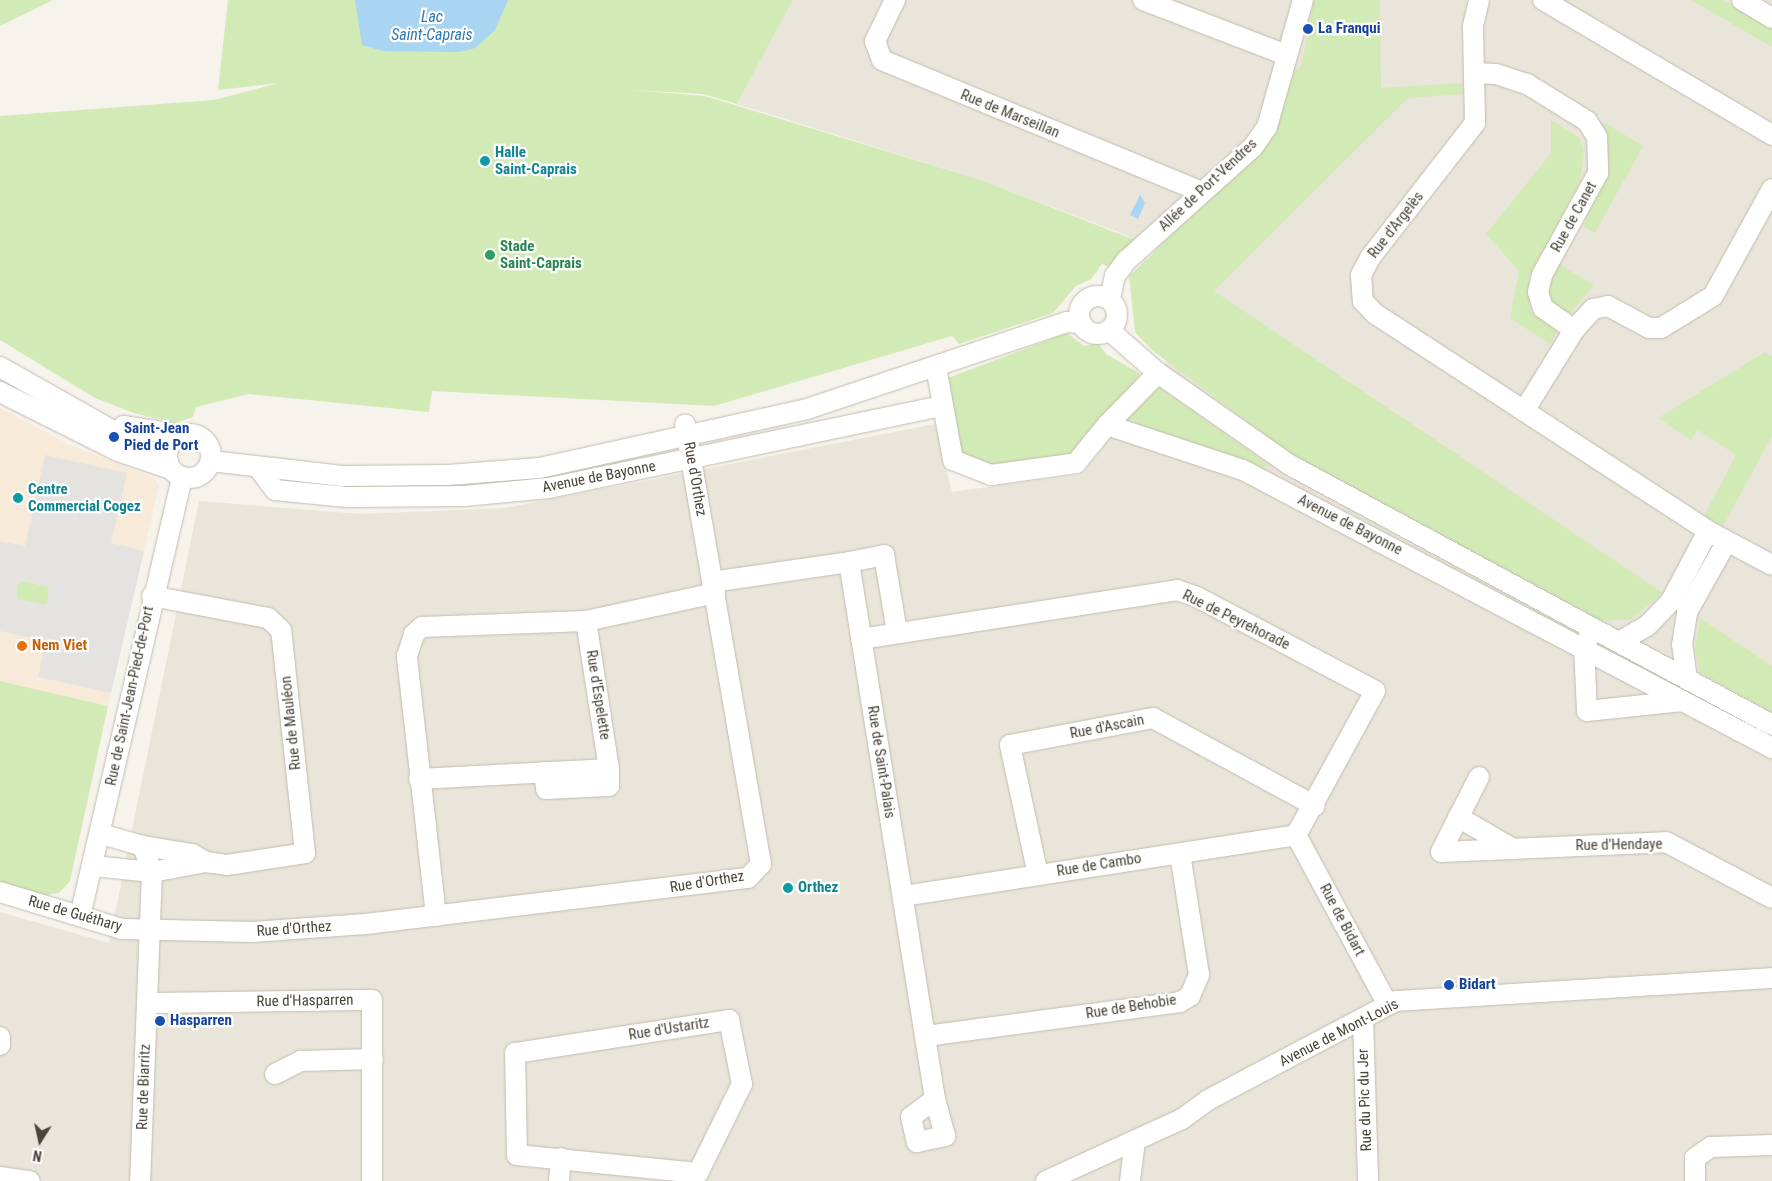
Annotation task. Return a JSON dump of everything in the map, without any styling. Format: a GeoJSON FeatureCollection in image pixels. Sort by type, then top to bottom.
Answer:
{"type":"FeatureCollection","features":[{"type":"Feature","properties":{"kind":"street","name":"Rue de Marseillan"},"geometry":{"type":"LineString","coordinates":[[895,0],[876,41],[882,60],[1200,191]]}},
{"type":"Feature","properties":{"kind":"street"},"geometry":{"type":"LineString","coordinates":[[1143,0],[1286,55]]}},
{"type":"Feature","properties":{"kind":"street","name":"Allée de Port-Vendres"},"geometry":{"type":"LineString","coordinates":[[1110,299],[1115,276],[1126,261],[1200,191],[1253,147],[1267,126],[1303,0]]}},
{"type":"Feature","properties":{"kind":"street","name":"Rue d'Argelès"},"geometry":{"type":"LineString","coordinates":[[1479,0],[1473,27],[1477,113],[1473,128],[1370,258],[1361,275],[1360,294],[1374,313],[1708,531],[1772,565]]}},
{"type":"Feature","properties":{"kind":"street"},"geometry":{"type":"LineString","coordinates":[[1543,0],[1772,135]]}},
{"type":"Feature","properties":{"kind":"street"},"geometry":{"type":"LineString","coordinates":[[1742,0],[1772,18]]}},
{"type":"Feature","properties":{"kind":"street","name":"Rue de Canet"},"geometry":{"type":"LineString","coordinates":[[1475,73],[1496,74],[1527,84],[1587,122],[1597,137],[1598,173],[1539,285],[1543,308],[1574,330]]}},
{"type":"Feature","properties":{"kind":"street"},"geometry":{"type":"LineString","coordinates":[[1524,411],[1574,330],[1588,312],[1602,306],[1654,329],[1667,326],[1704,303],[1718,290],[1772,189]]}},
{"type":"Feature","properties":{"kind":"street"},"geometry":{"type":"LineString","coordinates":[[1089,298],[1110,299],[1117,319],[1109,330],[1093,333],[1081,323],[1080,309],[1089,298]]}},
{"type":"Feature","properties":{"kind":"street","name":"Avenue de Bayonne"},"geometry":{"type":"LineString","coordinates":[[211,461],[260,470],[342,476],[492,473],[686,431],[806,408],[936,367],[1067,322],[1081,323]]}},
{"type":"Feature","properties":{"kind":"street","name":"Avenue de Bayonne"},"geometry":{"type":"LineString","coordinates":[[1109,330],[1158,373],[1290,465],[1589,638],[1682,701],[1772,748]]}},
{"type":"Feature","properties":{"kind":"street"},"geometry":{"type":"LineString","coordinates":[[0,367],[173,469]]}},
{"type":"Feature","properties":{"kind":"street"},"geometry":{"type":"LineString","coordinates":[[936,367],[953,460],[992,475],[1076,463],[1107,425],[1158,373]]}},
{"type":"Feature","properties":{"kind":"street"},"geometry":{"type":"LineString","coordinates":[[0,392],[118,451],[173,469],[200,476],[211,461],[203,439],[133,429],[74,409]]}},
{"type":"Feature","properties":{"kind":"street","name":"Avenue de Bayonne"},"geometry":{"type":"LineString","coordinates":[[260,470],[275,490],[347,497],[454,496],[549,488],[943,406]]}},
{"type":"Feature","properties":{"kind":"street","name":"Avenue de Bayonne"},"geometry":{"type":"LineString","coordinates":[[1107,425],[1243,470],[1589,638],[1619,642],[1772,725]]}},
{"type":"Feature","properties":{"kind":"street","name":"Rue d'Orthez"},"geometry":{"type":"LineString","coordinates":[[151,932],[252,932],[436,916],[748,878],[760,864],[686,431]]}},
{"type":"Feature","properties":{"kind":"street"},"geometry":{"type":"LineString","coordinates":[[173,469],[168,448],[182,435]]}},
{"type":"Feature","properties":{"kind":"street","name":"Rue de Saint-Jean-Pied-de-Port"},"geometry":{"type":"LineString","coordinates":[[80,916],[101,834],[152,596],[173,469]]}},
{"type":"Feature","properties":{"kind":"street"},"geometry":{"type":"LineString","coordinates":[[1619,642],[1647,626],[1672,601],[1708,531]]}},
{"type":"Feature","properties":{"kind":"street"},"geometry":{"type":"LineString","coordinates":[[1687,678],[1682,645],[1687,612],[1727,541]]}},
{"type":"Feature","properties":{"kind":"street"},"geometry":{"type":"LineString","coordinates":[[436,916],[419,779],[407,656],[414,634],[422,627],[586,620],[714,588],[884,555],[897,632]]}},
{"type":"Feature","properties":{"kind":"street","name":"Rue de Saint-Palais"},"geometry":{"type":"LineString","coordinates":[[849,562],[935,1099]]}},
{"type":"Feature","properties":{"kind":"street","name":"Rue de Peyrehorade"},"geometry":{"type":"LineString","coordinates":[[861,639],[1177,590],[1197,596],[1375,691],[1316,806],[1296,835]]}},
{"type":"Feature","properties":{"kind":"street","name":"Rue de Mauléon"},"geometry":{"type":"LineString","coordinates":[[93,866],[152,872],[206,862],[227,865],[304,853],[281,630],[268,618],[152,596]]}},
{"type":"Feature","properties":{"kind":"street","name":"Rue d'Espelette"},"geometry":{"type":"LineString","coordinates":[[419,779],[609,769],[586,620]]}},
{"type":"Feature","properties":{"kind":"street"},"geometry":{"type":"LineString","coordinates":[[1589,638],[1587,711],[1682,701]]}},
{"type":"Feature","properties":{"kind":"street","name":"Rue d'Ascain"},"geometry":{"type":"LineString","coordinates":[[1038,875],[1010,745],[1153,718],[1316,806]]}},
{"type":"Feature","properties":{"kind":"street","name":"Rue d'Hendaye"},"geometry":{"type":"LineString","coordinates":[[1479,777],[1440,852],[1666,842],[1772,898]]}},
{"type":"Feature","properties":{"kind":"street"},"geometry":{"type":"LineString","coordinates":[[1458,817],[1513,849]]}},
{"type":"Feature","properties":{"kind":"street","name":"Rue de Mauléon"},"geometry":{"type":"LineString","coordinates":[[101,834],[143,846],[192,854],[206,862]]}},
{"type":"Feature","properties":{"kind":"street","name":"Rue de Cambo"},"geometry":{"type":"LineString","coordinates":[[903,896],[1296,835]]}},
{"type":"Feature","properties":{"kind":"street","name":"Rue de Bidart"},"geometry":{"type":"LineString","coordinates":[[1296,835],[1388,1005]]}},
{"type":"Feature","properties":{"kind":"street"},"geometry":{"type":"LineString","coordinates":[[143,846],[152,872],[151,932]]}},
{"type":"Feature","properties":{"kind":"street","name":"Rue de Behobie"},"geometry":{"type":"LineString","coordinates":[[926,1036],[1180,1002],[1190,996],[1199,975],[1180,853]]}},
{"type":"Feature","properties":{"kind":"street","name":"Rue de Guéthary"},"geometry":{"type":"LineString","coordinates":[[0,892],[80,916],[151,932]]}},
{"type":"Feature","properties":{"kind":"street","name":"Rue de Biarritz"},"geometry":{"type":"LineString","coordinates":[[140,1181],[151,932]]}},
{"type":"Feature","properties":{"kind":"street","name":"Avenue de Mont-Louis"},"geometry":{"type":"LineString","coordinates":[[1046,1181],[1134,1141],[1388,1005],[1463,994],[1772,978]]}},
{"type":"Feature","properties":{"kind":"street","name":"Rue d'Hasparren"},"geometry":{"type":"LineString","coordinates":[[147,1003],[372,1000],[372,1181]]}},
{"type":"Feature","properties":{"kind":"street","name":"Rue du Pic du Jer"},"geometry":{"type":"LineString","coordinates":[[1363,1019],[1368,1181]]}},
{"type":"Feature","properties":{"kind":"street","name":"Rue d'Ustaritz"},"geometry":{"type":"LineString","coordinates":[[729,1020],[742,1084],[698,1173],[561,1158],[517,1155],[515,1053],[729,1020]]}},
{"type":"Feature","properties":{"kind":"street"},"geometry":{"type":"LineString","coordinates":[[0,1038],[0,1045]]}},
{"type":"Feature","properties":{"kind":"street"},"geometry":{"type":"LineString","coordinates":[[275,1074],[301,1061],[373,1059]]}},
{"type":"Feature","properties":{"kind":"street"},"geometry":{"type":"LineString","coordinates":[[1130,1181],[1134,1141]]}},
{"type":"Feature","properties":{"kind":"street"},"geometry":{"type":"LineString","coordinates":[[1695,1181],[1695,1158],[1711,1147],[1772,1144]]}},
{"type":"Feature","properties":{"kind":"street"},"geometry":{"type":"LineString","coordinates":[[559,1181],[561,1158]]}},
{"type":"Feature","properties":{"kind":"street"},"geometry":{"type":"LineString","coordinates":[[0,1177],[30,1181]]}},
{"type":"Feature","properties":{"kind":"shaded area"},"geometry":{"type":"Polygon","coordinates":[[[793,0],[1772,0],[1772,1181],[0,1181],[0,912],[109,943],[199,501],[361,514],[505,508],[935,424],[952,492],[1082,474],[1145,394],[1214,291],[1126,235],[984,181],[737,104],[793,0]]]}},
{"type":"Feature","properties":{"kind":"shaded area"},"geometry":{"type":"Polygon","coordinates":[[[0,408],[70,445],[154,478],[159,485],[108,706],[0,681],[0,408]]]}},
{"type":"Feature","properties":{"kind":"shaded area"},"geometry":{"type":"Polygon","coordinates":[[[45,455],[127,473],[111,543],[144,551],[111,693],[38,677],[46,641],[0,631],[0,541],[25,546],[45,455]],[[24,581],[17,585],[17,599],[44,605],[48,602],[49,587],[24,581]]]}},
{"type":"Feature","properties":{"kind":"green space"},"geometry":{"type":"Polygon","coordinates":[[[0,0],[53,0],[0,26],[0,0]]]}},
{"type":"Feature","properties":{"kind":"green space","name":"Stade Saint-Caprais"},"geometry":{"type":"Polygon","coordinates":[[[228,0],[793,0],[737,104],[703,94],[630,90],[705,96],[984,181],[1135,240],[1109,267],[1102,264],[1091,279],[1076,286],[1053,313],[959,344],[952,336],[714,406],[432,391],[429,412],[249,394],[196,407],[193,417],[175,423],[134,413],[95,398],[0,340],[0,116],[214,100],[279,83],[218,90],[228,0]]]}},
{"type":"Feature","properties":{"kind":"green space"},"geometry":{"type":"Polygon","coordinates":[[[1314,0],[1380,0],[1381,88],[1462,83],[1463,94],[1408,98],[1214,291],[1663,593],[1631,619],[1601,621],[1300,461],[1153,351],[1135,332],[1129,276],[1270,141],[1291,72],[1301,67],[1314,0]]]}},
{"type":"Feature","properties":{"kind":"green space"},"geometry":{"type":"Polygon","coordinates":[[[1691,0],[1724,0],[1772,28],[1772,47],[1691,0]]]}},
{"type":"Feature","properties":{"kind":"green space"},"geometry":{"type":"Polygon","coordinates":[[[1551,120],[1580,138],[1584,153],[1580,181],[1529,278],[1530,311],[1558,330],[1550,344],[1510,318],[1519,271],[1486,234],[1551,153],[1551,120]]]}},
{"type":"Feature","properties":{"kind":"green space"},"geometry":{"type":"Polygon","coordinates":[[[1604,122],[1643,146],[1595,233],[1584,227],[1599,186],[1600,130],[1604,122]]]}},
{"type":"Feature","properties":{"kind":"green space"},"geometry":{"type":"Polygon","coordinates":[[[1559,264],[1594,285],[1571,313],[1551,308],[1545,287],[1559,264]]]}},
{"type":"Feature","properties":{"kind":"green space"},"geometry":{"type":"Polygon","coordinates":[[[1067,333],[1084,346],[1098,343],[1106,354],[1139,373],[1140,384],[1070,459],[992,469],[957,453],[948,378],[1067,333]]]}},
{"type":"Feature","properties":{"kind":"green space"},"geometry":{"type":"Polygon","coordinates":[[[1765,352],[1772,356],[1772,436],[1723,526],[1704,516],[1736,455],[1698,430],[1691,440],[1658,418],[1765,352]]]}},
{"type":"Feature","properties":{"kind":"green space"},"geometry":{"type":"Polygon","coordinates":[[[1160,388],[1267,464],[1262,473],[1123,422],[1145,394],[1160,388]]]}},
{"type":"Feature","properties":{"kind":"green space"},"geometry":{"type":"Polygon","coordinates":[[[23,581],[49,587],[48,602],[44,605],[17,599],[17,585],[23,581]]]}},
{"type":"Feature","properties":{"kind":"green space"},"geometry":{"type":"Polygon","coordinates":[[[1700,618],[1772,666],[1772,712],[1700,673],[1695,648],[1700,618]]]}},
{"type":"Feature","properties":{"kind":"green space"},"geometry":{"type":"Polygon","coordinates":[[[0,681],[108,706],[70,881],[59,893],[41,896],[0,884],[0,681]]]}},
{"type":"Feature","properties":{"kind":"water","name":"Lac Saint-Caprais"},"geometry":{"type":"Polygon","coordinates":[[[355,0],[508,0],[495,30],[475,48],[459,52],[383,51],[362,45],[355,0]]]}},
{"type":"Feature","properties":{"kind":"water"},"geometry":{"type":"Polygon","coordinates":[[[1140,195],[1145,203],[1138,219],[1130,215],[1140,195]]]}},
{"type":"Feature","properties":{"kind":"place","name":"La Franqui"},"geometry":{"type":"Point","coordinates":[1308,29]}},
{"type":"Feature","properties":{"kind":"place","name":"Halle Saint-Caprais"},"geometry":{"type":"Point","coordinates":[485,161]}},
{"type":"Feature","properties":{"kind":"place","name":"Stade Saint-Caprais"},"geometry":{"type":"Point","coordinates":[490,255]}},
{"type":"Feature","properties":{"kind":"place","name":"Saint-Jean Pied de Port"},"geometry":{"type":"Point","coordinates":[114,437]}},
{"type":"Feature","properties":{"kind":"place","name":"Centre Commercial Cogez"},"geometry":{"type":"Point","coordinates":[18,498]}},
{"type":"Feature","properties":{"kind":"place","name":"Nem Viet"},"geometry":{"type":"Point","coordinates":[22,646]}},
{"type":"Feature","properties":{"kind":"place","name":"Orthez"},"geometry":{"type":"Point","coordinates":[788,888]}},
{"type":"Feature","properties":{"kind":"place","name":"Bidart"},"geometry":{"type":"Point","coordinates":[1449,985]}},
{"type":"Feature","properties":{"kind":"place","name":"Hasparren"},"geometry":{"type":"Point","coordinates":[160,1021]}}]}
